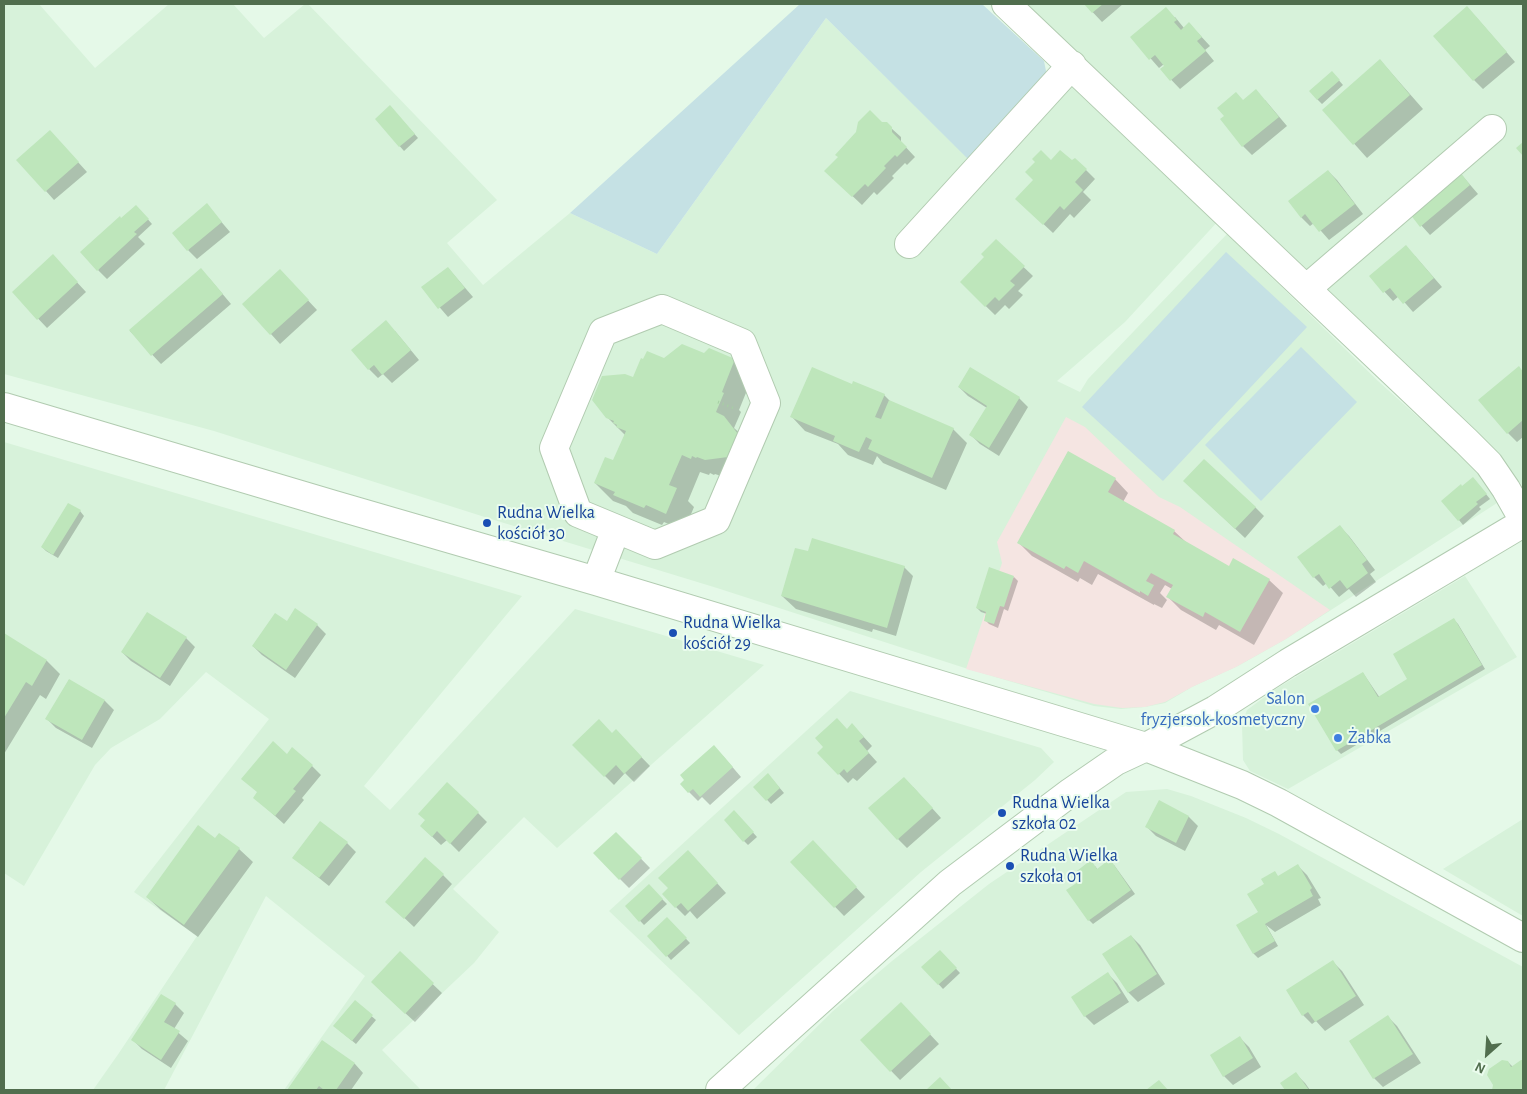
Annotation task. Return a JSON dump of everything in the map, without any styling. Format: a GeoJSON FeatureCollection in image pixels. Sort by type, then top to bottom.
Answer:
{"type":"FeatureCollection","features":[{"type":"Feature","properties":{"kind":"street"},"geometry":{"type":"LineString","coordinates":[[1006,4],[1489,464],[1523,518]]}},
{"type":"Feature","properties":{"kind":"street"},"geometry":{"type":"LineString","coordinates":[[909,244],[1072,65]]}},
{"type":"Feature","properties":{"kind":"street"},"geometry":{"type":"LineString","coordinates":[[1306,289],[1492,129]]}},
{"type":"Feature","properties":{"kind":"street"},"geometry":{"type":"LineString","coordinates":[[662,309],[742,343],[766,403],[716,520],[655,544],[616,529],[578,513],[554,448],[603,332],[662,309]]}},
{"type":"Feature","properties":{"kind":"street"},"geometry":{"type":"LineString","coordinates":[[4,407],[315,500],[596,581],[1146,747],[1242,785],[1279,802],[1523,938]]}},
{"type":"Feature","properties":{"kind":"street"},"geometry":{"type":"LineString","coordinates":[[720,1090],[950,884],[1071,792],[1116,761],[1216,710],[1288,663],[1523,523]]}},
{"type":"Feature","properties":{"kind":"street"},"geometry":{"type":"LineString","coordinates":[[596,581],[616,529]]}},
{"type":"Feature","properties":{"kind":"shaded area"},"geometry":{"type":"Polygon","coordinates":[[[4,4],[39,4],[95,68],[169,4],[233,4],[264,38],[305,4],[308,4],[497,200],[447,243],[483,285],[570,213],[657,254],[826,18],[981,171],[1071,75],[1220,219],[1125,322],[1057,381],[1080,392],[1088,379],[1227,234],[1378,381],[1486,478],[1495,493],[1497,503],[1286,639],[1238,666],[1192,687],[1165,703],[1121,709],[1094,706],[968,669],[717,588],[214,431],[4,374],[4,4]]]}},
{"type":"Feature","properties":{"kind":"shaded area"},"geometry":{"type":"Polygon","coordinates":[[[800,4],[982,4],[1044,61],[1047,76],[969,160],[826,18],[657,254],[570,213],[800,4]]]}},
{"type":"Feature","properties":{"kind":"shaded area"},"geometry":{"type":"Polygon","coordinates":[[[1023,4],[1523,4],[1523,486],[1402,360],[1271,238],[1134,105],[1023,4]]]}},
{"type":"Feature","properties":{"kind":"shaded area"},"geometry":{"type":"Polygon","coordinates":[[[1226,252],[1307,327],[1163,481],[1082,407],[1226,252]]]}},
{"type":"Feature","properties":{"kind":"shaded area"},"geometry":{"type":"Polygon","coordinates":[[[1301,347],[1357,402],[1261,501],[1205,445],[1301,347]]]}},
{"type":"Feature","properties":{"kind":"shaded area"},"geometry":{"type":"Polygon","coordinates":[[[1066,417],[1085,427],[1159,497],[1180,507],[1330,610],[1286,639],[1236,667],[1192,687],[1165,702],[1145,707],[1122,708],[1094,704],[966,669],[1002,563],[997,542],[1066,417]]]}},
{"type":"Feature","properties":{"kind":"shaded area"},"geometry":{"type":"Polygon","coordinates":[[[4,442],[522,596],[364,786],[390,810],[575,609],[764,665],[557,848],[524,817],[453,889],[499,932],[474,963],[382,1050],[421,1090],[284,1090],[365,976],[266,896],[164,1090],[93,1090],[197,936],[134,892],[269,719],[206,672],[160,719],[111,748],[95,765],[24,886],[4,873],[4,442]]]}},
{"type":"Feature","properties":{"kind":"shaded area"},"geometry":{"type":"Polygon","coordinates":[[[1465,576],[1517,657],[1288,789],[1250,771],[1243,760],[1242,724],[1247,710],[1274,690],[1465,576]]]}},
{"type":"Feature","properties":{"kind":"shaded area"},"geometry":{"type":"Polygon","coordinates":[[[850,691],[1041,748],[1054,762],[1035,780],[921,872],[739,1035],[609,911],[850,691]]]}},
{"type":"Feature","properties":{"kind":"shaded area"},"geometry":{"type":"Polygon","coordinates":[[[1167,789],[1191,796],[1246,818],[1279,834],[1523,967],[1523,1090],[753,1090],[833,1011],[892,961],[989,884],[1126,792],[1167,789]]]}},
{"type":"Feature","properties":{"kind":"shaded area"},"geometry":{"type":"Polygon","coordinates":[[[1523,819],[1523,916],[1443,869],[1523,819]]]}},
{"type":"Feature","properties":{"kind":"building"},"geometry":{"type":"Polygon","coordinates":[[[1084,4],[1103,4],[1092,13],[1084,4]]]}},
{"type":"Feature","properties":{"kind":"building"},"geometry":{"type":"Polygon","coordinates":[[[1467,6],[1507,52],[1473,81],[1433,36],[1467,6]]]}},
{"type":"Feature","properties":{"kind":"building"},"geometry":{"type":"Polygon","coordinates":[[[1166,7],[1177,20],[1174,22],[1181,30],[1189,22],[1202,37],[1197,41],[1206,51],[1170,81],[1160,69],[1164,66],[1155,55],[1149,60],[1130,37],[1166,7]]]}},
{"type":"Feature","properties":{"kind":"building"},"geometry":{"type":"Polygon","coordinates":[[[1380,59],[1410,95],[1353,145],[1322,110],[1380,59]]]}},
{"type":"Feature","properties":{"kind":"building"},"geometry":{"type":"Polygon","coordinates":[[[1332,71],[1340,80],[1317,100],[1309,91],[1332,71]]]}},
{"type":"Feature","properties":{"kind":"building"},"geometry":{"type":"Polygon","coordinates":[[[1256,89],[1279,117],[1242,147],[1220,119],[1224,116],[1217,108],[1236,92],[1243,100],[1256,89]]]}},
{"type":"Feature","properties":{"kind":"building"},"geometry":{"type":"Polygon","coordinates":[[[390,105],[415,134],[399,147],[375,119],[390,105]]]}},
{"type":"Feature","properties":{"kind":"building"},"geometry":{"type":"Polygon","coordinates":[[[870,110],[882,122],[887,122],[892,127],[892,132],[907,147],[884,166],[886,168],[868,187],[865,184],[852,197],[824,171],[838,157],[835,155],[856,132],[858,122],[870,110]]]}},
{"type":"Feature","properties":{"kind":"building"},"geometry":{"type":"Polygon","coordinates":[[[50,130],[79,162],[45,192],[16,160],[50,130]]]}},
{"type":"Feature","properties":{"kind":"building"},"geometry":{"type":"Polygon","coordinates":[[[1523,142],[1523,156],[1516,148],[1523,142]]]}},
{"type":"Feature","properties":{"kind":"building"},"geometry":{"type":"Polygon","coordinates":[[[1041,150],[1051,160],[1060,150],[1072,160],[1075,158],[1087,169],[1075,182],[1083,190],[1064,210],[1060,206],[1043,225],[1015,199],[1033,180],[1025,172],[1035,162],[1032,159],[1041,150]]]}},
{"type":"Feature","properties":{"kind":"building"},"geometry":{"type":"Polygon","coordinates":[[[1328,170],[1355,204],[1319,232],[1305,214],[1301,218],[1288,201],[1328,170]]]}},
{"type":"Feature","properties":{"kind":"building"},"geometry":{"type":"Polygon","coordinates":[[[1460,172],[1470,185],[1420,227],[1410,214],[1460,172]]]}},
{"type":"Feature","properties":{"kind":"building"},"geometry":{"type":"Polygon","coordinates":[[[207,203],[222,222],[187,251],[172,233],[207,203]]]}},
{"type":"Feature","properties":{"kind":"building"},"geometry":{"type":"Polygon","coordinates":[[[136,205],[149,219],[134,232],[137,234],[97,271],[80,252],[120,216],[121,218],[136,205]]]}},
{"type":"Feature","properties":{"kind":"building"},"geometry":{"type":"Polygon","coordinates":[[[996,239],[1025,266],[1010,281],[1015,285],[999,301],[995,297],[985,307],[960,282],[984,257],[981,254],[996,239]]]}},
{"type":"Feature","properties":{"kind":"building"},"geometry":{"type":"Polygon","coordinates":[[[1406,245],[1434,278],[1403,304],[1390,288],[1383,293],[1369,276],[1406,245]]]}},
{"type":"Feature","properties":{"kind":"building"},"geometry":{"type":"Polygon","coordinates":[[[53,254],[78,282],[37,320],[12,292],[53,254]]]}},
{"type":"Feature","properties":{"kind":"building"},"geometry":{"type":"Polygon","coordinates":[[[448,267],[465,288],[438,309],[421,287],[448,267]]]}},
{"type":"Feature","properties":{"kind":"building"},"geometry":{"type":"Polygon","coordinates":[[[201,268],[223,294],[151,356],[129,330],[201,268]]]}},
{"type":"Feature","properties":{"kind":"building"},"geometry":{"type":"Polygon","coordinates":[[[280,269],[309,300],[270,335],[242,304],[280,269]]]}},
{"type":"Feature","properties":{"kind":"building"},"geometry":{"type":"Polygon","coordinates":[[[386,320],[411,350],[382,375],[374,365],[368,370],[351,350],[386,320]]]}},
{"type":"Feature","properties":{"kind":"building"},"geometry":{"type":"Polygon","coordinates":[[[682,344],[704,353],[709,348],[735,359],[716,412],[724,416],[738,434],[728,457],[705,460],[692,456],[691,459],[682,455],[669,485],[677,488],[666,514],[646,505],[644,508],[613,495],[615,492],[594,483],[605,457],[613,460],[626,431],[616,427],[617,425],[613,423],[614,421],[606,418],[592,400],[602,376],[625,374],[633,377],[641,358],[643,359],[647,351],[664,358],[682,344]]]}},
{"type":"Feature","properties":{"kind":"building"},"geometry":{"type":"Polygon","coordinates":[[[1519,366],[1523,372],[1523,420],[1507,434],[1478,400],[1519,366]]]}},
{"type":"Feature","properties":{"kind":"building"},"geometry":{"type":"Polygon","coordinates":[[[812,367],[852,384],[853,381],[885,394],[875,417],[881,419],[889,400],[954,428],[932,478],[868,449],[872,440],[866,437],[859,452],[833,441],[835,436],[790,417],[812,367]]]}},
{"type":"Feature","properties":{"kind":"building"},"geometry":{"type":"Polygon","coordinates":[[[970,367],[1020,397],[989,448],[969,435],[987,406],[958,387],[970,367]]]}},
{"type":"Feature","properties":{"kind":"building"},"geometry":{"type":"Polygon","coordinates":[[[1068,451],[1116,478],[1108,492],[1175,530],[1173,534],[1229,566],[1233,558],[1270,579],[1240,632],[1205,612],[1203,617],[1166,597],[1173,585],[1151,573],[1146,581],[1154,585],[1148,596],[1084,561],[1078,573],[1066,566],[1064,569],[1017,543],[1068,451]]]}},
{"type":"Feature","properties":{"kind":"building"},"geometry":{"type":"Polygon","coordinates":[[[1204,459],[1256,507],[1235,529],[1183,481],[1204,459]]]}},
{"type":"Feature","properties":{"kind":"building"},"geometry":{"type":"Polygon","coordinates":[[[1473,477],[1487,494],[1476,502],[1478,504],[1458,521],[1441,501],[1461,484],[1462,486],[1473,477]]]}},
{"type":"Feature","properties":{"kind":"building"},"geometry":{"type":"Polygon","coordinates":[[[68,503],[81,510],[53,555],[41,547],[68,503]]]}},
{"type":"Feature","properties":{"kind":"building"},"geometry":{"type":"Polygon","coordinates":[[[1340,525],[1367,560],[1362,564],[1368,573],[1347,589],[1340,580],[1329,589],[1319,574],[1313,578],[1297,557],[1340,525]]]}},
{"type":"Feature","properties":{"kind":"building"},"geometry":{"type":"Polygon","coordinates":[[[812,538],[905,566],[887,628],[781,596],[795,548],[808,551],[812,538]]]}},
{"type":"Feature","properties":{"kind":"building"},"geometry":{"type":"Polygon","coordinates":[[[989,567],[1014,576],[1004,607],[1000,606],[994,624],[984,621],[986,612],[976,608],[989,567]]]}},
{"type":"Feature","properties":{"kind":"building"},"geometry":{"type":"Polygon","coordinates":[[[295,608],[318,624],[286,670],[252,646],[275,613],[287,621],[295,608]]]}},
{"type":"Feature","properties":{"kind":"building"},"geometry":{"type":"Polygon","coordinates":[[[147,612],[187,637],[160,678],[121,652],[147,612]]]}},
{"type":"Feature","properties":{"kind":"building"},"geometry":{"type":"Polygon","coordinates":[[[1454,618],[1482,665],[1336,751],[1308,704],[1363,672],[1378,697],[1407,679],[1393,654],[1454,618]]]}},
{"type":"Feature","properties":{"kind":"building"},"geometry":{"type":"Polygon","coordinates":[[[4,633],[47,660],[32,686],[26,682],[4,718],[4,633]]]}},
{"type":"Feature","properties":{"kind":"building"},"geometry":{"type":"Polygon","coordinates":[[[69,679],[105,700],[82,740],[45,719],[69,679]]]}},
{"type":"Feature","properties":{"kind":"building"},"geometry":{"type":"Polygon","coordinates":[[[837,718],[847,729],[852,723],[864,737],[859,741],[869,753],[847,773],[844,769],[838,775],[817,753],[823,747],[815,738],[837,718]]]}},
{"type":"Feature","properties":{"kind":"building"},"geometry":{"type":"Polygon","coordinates":[[[599,719],[612,733],[616,729],[642,757],[624,774],[616,765],[604,777],[572,745],[599,719]]]}},
{"type":"Feature","properties":{"kind":"building"},"geometry":{"type":"Polygon","coordinates":[[[273,741],[287,754],[292,747],[313,765],[293,789],[296,791],[275,816],[253,798],[257,792],[241,779],[273,741]]]}},
{"type":"Feature","properties":{"kind":"building"},"geometry":{"type":"Polygon","coordinates":[[[714,745],[733,767],[700,797],[693,789],[688,793],[680,784],[684,780],[680,775],[714,745]]]}},
{"type":"Feature","properties":{"kind":"building"},"geometry":{"type":"Polygon","coordinates":[[[768,773],[780,788],[766,801],[753,787],[768,773]]]}},
{"type":"Feature","properties":{"kind":"building"},"geometry":{"type":"Polygon","coordinates":[[[904,777],[933,808],[897,840],[868,808],[904,777]]]}},
{"type":"Feature","properties":{"kind":"building"},"geometry":{"type":"Polygon","coordinates":[[[447,782],[479,812],[450,844],[437,831],[432,837],[420,826],[425,820],[418,814],[447,782]]]}},
{"type":"Feature","properties":{"kind":"building"},"geometry":{"type":"Polygon","coordinates":[[[1159,800],[1189,816],[1176,843],[1145,827],[1159,800]]]}},
{"type":"Feature","properties":{"kind":"building"},"geometry":{"type":"Polygon","coordinates":[[[734,810],[754,832],[743,842],[724,820],[734,810]]]}},
{"type":"Feature","properties":{"kind":"building"},"geometry":{"type":"Polygon","coordinates":[[[320,821],[348,842],[319,878],[292,858],[320,821]]]}},
{"type":"Feature","properties":{"kind":"building"},"geometry":{"type":"Polygon","coordinates":[[[198,825],[215,838],[219,833],[240,848],[184,925],[146,897],[198,825]]]}},
{"type":"Feature","properties":{"kind":"building"},"geometry":{"type":"Polygon","coordinates":[[[616,832],[642,858],[619,880],[593,853],[616,832]]]}},
{"type":"Feature","properties":{"kind":"building"},"geometry":{"type":"Polygon","coordinates":[[[813,840],[857,887],[834,908],[790,862],[813,840]]]}},
{"type":"Feature","properties":{"kind":"building"},"geometry":{"type":"Polygon","coordinates":[[[688,850],[718,883],[688,911],[681,903],[675,908],[662,894],[668,888],[658,878],[688,850]]]}},
{"type":"Feature","properties":{"kind":"building"},"geometry":{"type":"Polygon","coordinates":[[[425,857],[444,874],[404,919],[385,902],[425,857]]]}},
{"type":"Feature","properties":{"kind":"building"},"geometry":{"type":"Polygon","coordinates":[[[1110,859],[1131,890],[1088,921],[1066,890],[1078,882],[1073,874],[1091,860],[1097,869],[1110,859]]]}},
{"type":"Feature","properties":{"kind":"building"},"geometry":{"type":"Polygon","coordinates":[[[1298,864],[1312,888],[1310,890],[1313,896],[1265,924],[1275,941],[1253,954],[1236,925],[1258,912],[1247,894],[1264,884],[1261,879],[1275,871],[1278,876],[1298,864]]]}},
{"type":"Feature","properties":{"kind":"building"},"geometry":{"type":"Polygon","coordinates":[[[649,884],[663,899],[639,922],[625,906],[649,884]]]}},
{"type":"Feature","properties":{"kind":"building"},"geometry":{"type":"Polygon","coordinates":[[[667,917],[687,938],[666,957],[647,936],[667,917]]]}},
{"type":"Feature","properties":{"kind":"building"},"geometry":{"type":"Polygon","coordinates":[[[1131,935],[1157,974],[1128,993],[1102,954],[1131,935]]]}},
{"type":"Feature","properties":{"kind":"building"},"geometry":{"type":"Polygon","coordinates":[[[940,950],[957,968],[938,985],[921,967],[940,950]]]}},
{"type":"Feature","properties":{"kind":"building"},"geometry":{"type":"Polygon","coordinates":[[[400,951],[434,983],[405,1014],[371,982],[400,951]]]}},
{"type":"Feature","properties":{"kind":"building"},"geometry":{"type":"Polygon","coordinates":[[[1333,960],[1356,996],[1315,1022],[1308,1012],[1302,1016],[1286,990],[1333,960]]]}},
{"type":"Feature","properties":{"kind":"building"},"geometry":{"type":"Polygon","coordinates":[[[1108,972],[1121,993],[1084,1017],[1071,997],[1108,972]]]}},
{"type":"Feature","properties":{"kind":"building"},"geometry":{"type":"Polygon","coordinates":[[[161,994],[176,1003],[164,1022],[180,1031],[161,1060],[131,1040],[161,994]]]}},
{"type":"Feature","properties":{"kind":"building"},"geometry":{"type":"Polygon","coordinates":[[[355,1000],[373,1015],[352,1041],[333,1026],[355,1000]]]}},
{"type":"Feature","properties":{"kind":"building"},"geometry":{"type":"Polygon","coordinates":[[[901,1002],[931,1034],[890,1072],[860,1040],[901,1002]]]}},
{"type":"Feature","properties":{"kind":"building"},"geometry":{"type":"Polygon","coordinates":[[[1388,1015],[1413,1054],[1373,1079],[1349,1041],[1388,1015]]]}},
{"type":"Feature","properties":{"kind":"building"},"geometry":{"type":"Polygon","coordinates":[[[1240,1036],[1253,1058],[1223,1077],[1210,1055],[1240,1036]]]}},
{"type":"Feature","properties":{"kind":"building"},"geometry":{"type":"Polygon","coordinates":[[[322,1040],[355,1063],[336,1090],[324,1090],[319,1086],[316,1090],[287,1090],[322,1040]]]}},
{"type":"Feature","properties":{"kind":"building"},"geometry":{"type":"Polygon","coordinates":[[[1502,1060],[1508,1061],[1511,1067],[1523,1060],[1523,1090],[1492,1090],[1493,1085],[1487,1075],[1489,1069],[1502,1060]]]}},
{"type":"Feature","properties":{"kind":"building"},"geometry":{"type":"Polygon","coordinates":[[[1296,1072],[1309,1090],[1285,1090],[1280,1083],[1296,1072]]]}},
{"type":"Feature","properties":{"kind":"building"},"geometry":{"type":"Polygon","coordinates":[[[940,1077],[952,1090],[926,1090],[940,1077]]]}},
{"type":"Feature","properties":{"kind":"building"},"geometry":{"type":"Polygon","coordinates":[[[1159,1080],[1168,1090],[1146,1090],[1159,1080]]]}},
{"type":"Feature","properties":{"kind":"place","name":"Rudna Wielka kościół 30"},"geometry":{"type":"Point","coordinates":[487,523]}},
{"type":"Feature","properties":{"kind":"place","name":"Rudna Wielka kościół 29"},"geometry":{"type":"Point","coordinates":[673,633]}},
{"type":"Feature","properties":{"kind":"place","name":"Salon fryzjersok-kosmetyczny"},"geometry":{"type":"Point","coordinates":[1315,709]}},
{"type":"Feature","properties":{"kind":"place","name":"Żabka"},"geometry":{"type":"Point","coordinates":[1338,738]}},
{"type":"Feature","properties":{"kind":"place","name":"Rudna Wielka szkoła 02"},"geometry":{"type":"Point","coordinates":[1002,813]}},
{"type":"Feature","properties":{"kind":"place","name":"Rudna Wielka szkoła 01"},"geometry":{"type":"Point","coordinates":[1010,866]}}]}
